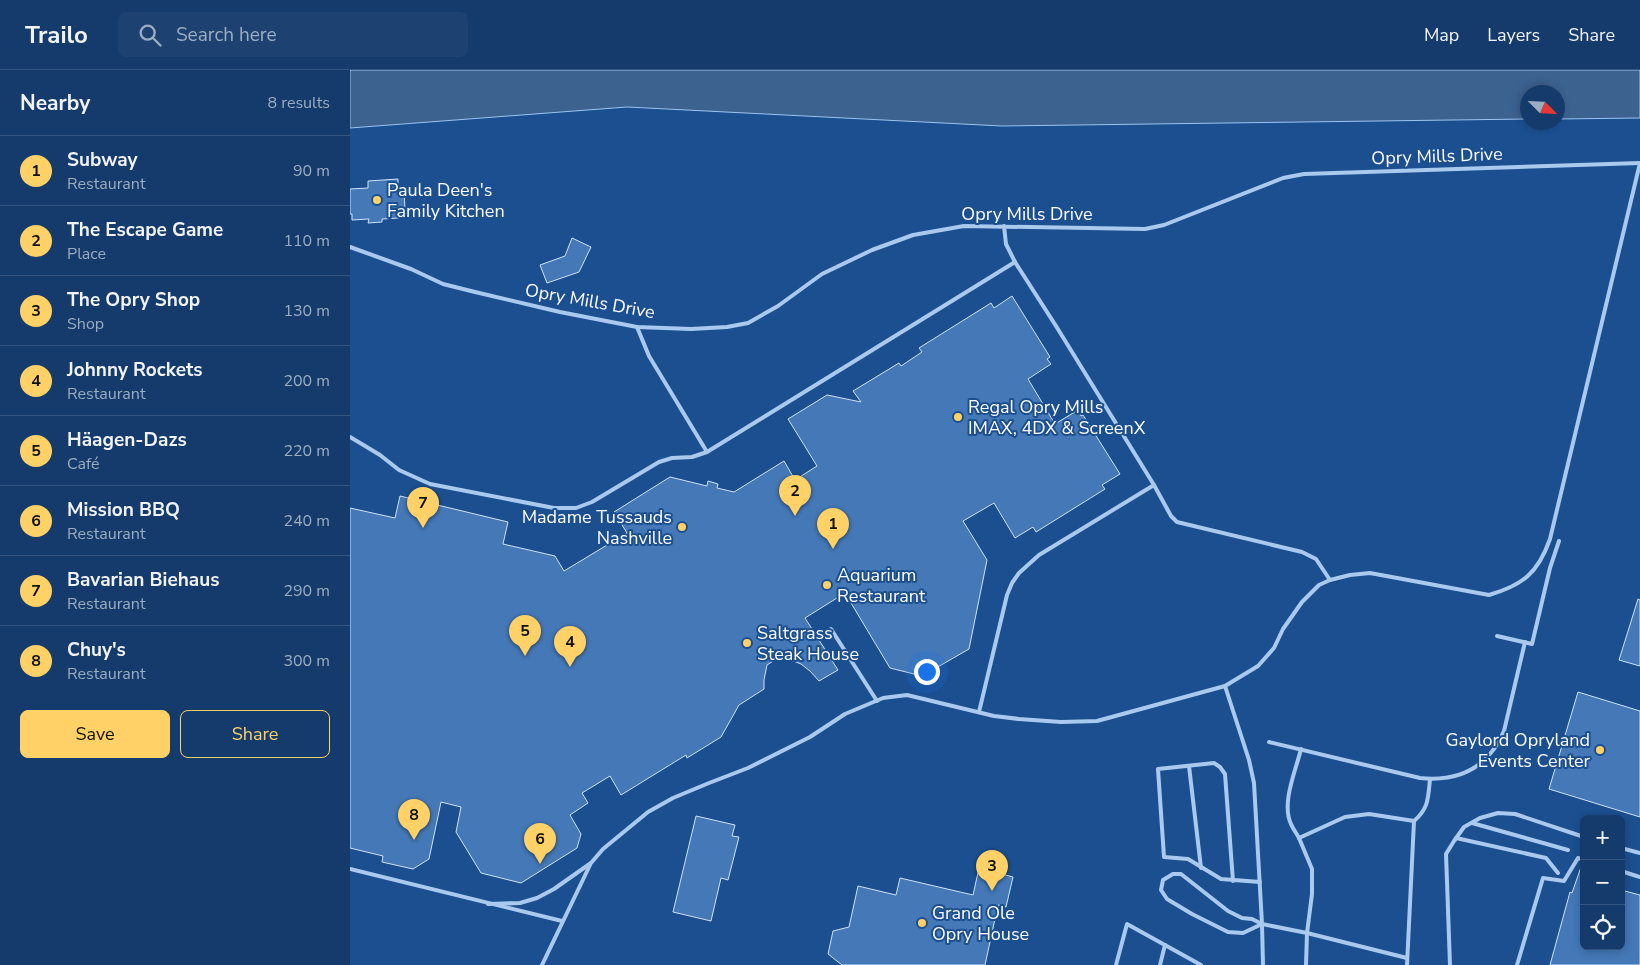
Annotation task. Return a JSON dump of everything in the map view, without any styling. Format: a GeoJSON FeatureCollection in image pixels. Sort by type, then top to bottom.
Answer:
{"type":"FeatureCollection","features":[{"type":"Feature","properties":{"kind":"lane","name":"Opry Mills Drive"},"geometry":{"type":"LineString","coordinates":[[350,247],[411,269],[443,284],[560,312],[637,327],[691,329],[727,327],[748,323],[778,306],[822,274],[894,241],[913,235],[964,226],[1145,228],[1164,225],[1283,178],[1304,174],[1640,163]]}},
{"type":"Feature","properties":{"kind":"lane"},"geometry":{"type":"LineString","coordinates":[[488,904],[520,903],[537,898],[554,889],[590,863],[603,848],[648,812],[700,786],[748,768],[810,737],[845,714],[877,701],[907,695],[979,712],[1028,720],[1061,722],[1097,721],[1225,686],[1258,666],[1274,648],[1283,629],[1302,602],[1319,585],[1330,580],[1370,573],[1489,595],[1522,582],[1538,566],[1550,539],[1640,163]]}},
{"type":"Feature","properties":{"kind":"lane"},"geometry":{"type":"LineString","coordinates":[[1004,226],[1006,244],[1015,262],[1154,485],[1171,516],[1177,522],[1302,552],[1316,559],[1330,580]]}},
{"type":"Feature","properties":{"kind":"lane"},"geometry":{"type":"LineString","coordinates":[[350,437],[380,455],[399,470],[430,484],[554,508],[576,508],[592,502],[659,462],[672,458],[692,458],[707,452],[1015,262]]}},
{"type":"Feature","properties":{"kind":"lane"},"geometry":{"type":"LineString","coordinates":[[637,327],[649,356],[707,452]]}},
{"type":"Feature","properties":{"kind":"lane"},"geometry":{"type":"LineString","coordinates":[[979,712],[1007,596],[1019,572],[1039,555],[1154,485]]}},
{"type":"Feature","properties":{"kind":"lane"},"geometry":{"type":"LineString","coordinates":[[1497,636],[1532,644],[1550,568],[1559,541]]}},
{"type":"Feature","properties":{"kind":"lane"},"geometry":{"type":"LineString","coordinates":[[831,629],[877,701]]}},
{"type":"Feature","properties":{"kind":"lane"},"geometry":{"type":"LineString","coordinates":[[1269,742],[1420,778],[1456,777],[1470,770],[1492,754],[1498,744],[1504,731],[1525,642]]}},
{"type":"Feature","properties":{"kind":"lane"},"geometry":{"type":"LineString","coordinates":[[1225,686],[1249,760],[1254,783],[1263,965]]}},
{"type":"Feature","properties":{"kind":"lane"},"geometry":{"type":"LineString","coordinates":[[1301,749],[1290,788],[1287,809],[1290,823],[1299,838],[1312,869],[1312,894],[1307,933],[1306,965]]}},
{"type":"Feature","properties":{"kind":"lane"},"geometry":{"type":"LineString","coordinates":[[1232,881],[1225,774],[1214,763],[1158,768],[1164,857],[1188,859],[1221,879],[1232,881],[1260,882]]}},
{"type":"Feature","properties":{"kind":"lane"},"geometry":{"type":"LineString","coordinates":[[1189,766],[1201,868]]}},
{"type":"Feature","properties":{"kind":"lane"},"geometry":{"type":"LineString","coordinates":[[1299,838],[1345,817],[1369,814],[1414,821],[1422,815],[1426,808],[1430,779]]}},
{"type":"Feature","properties":{"kind":"lane"},"geometry":{"type":"LineString","coordinates":[[1450,965],[1446,854],[1464,827],[1480,818],[1498,812],[1514,814],[1580,837]]}},
{"type":"Feature","properties":{"kind":"lane"},"geometry":{"type":"LineString","coordinates":[[1407,965],[1414,821]]}},
{"type":"Feature","properties":{"kind":"lane"},"geometry":{"type":"LineString","coordinates":[[1472,823],[1568,850]]}},
{"type":"Feature","properties":{"kind":"lane"},"geometry":{"type":"LineString","coordinates":[[1456,838],[1546,858],[1558,873]]}},
{"type":"Feature","properties":{"kind":"lane"},"geometry":{"type":"LineString","coordinates":[[1625,849],[1640,853]]}},
{"type":"Feature","properties":{"kind":"lane"},"geometry":{"type":"LineString","coordinates":[[1517,965],[1543,878],[1564,882],[1578,858],[1580,859]]}},
{"type":"Feature","properties":{"kind":"lane"},"geometry":{"type":"LineString","coordinates":[[542,965],[590,863]]}},
{"type":"Feature","properties":{"kind":"lane"},"geometry":{"type":"LineString","coordinates":[[350,869],[562,921]]}},
{"type":"Feature","properties":{"kind":"lane"},"geometry":{"type":"LineString","coordinates":[[1625,872],[1640,877]]}},
{"type":"Feature","properties":{"kind":"lane"},"geometry":{"type":"LineString","coordinates":[[1262,924],[1243,933],[1228,932],[1167,899],[1161,890],[1163,880],[1173,874],[1181,874],[1228,910],[1242,918],[1407,958]]}},
{"type":"Feature","properties":{"kind":"lane"},"geometry":{"type":"LineString","coordinates":[[1116,965],[1127,924],[1200,965]]}},
{"type":"Feature","properties":{"kind":"lane"},"geometry":{"type":"LineString","coordinates":[[1160,965],[1165,945]]}},
{"type":"Feature","properties":{"kind":"water"},"geometry":{"type":"Polygon","coordinates":[[[350,70],[1640,70],[1640,118],[1565,119],[1565,85],[1520,85],[1520,119],[1002,126],[627,107],[350,128],[350,70]]]}},
{"type":"Feature","properties":{"kind":"building","name":"Paula Deen's Family Kitchen"},"geometry":{"type":"Polygon","coordinates":[[[398,179],[398,188],[404,187],[405,211],[399,212],[399,218],[382,219],[382,222],[368,223],[369,219],[352,220],[352,214],[350,214],[350,189],[368,188],[368,181],[398,179]]]}},
{"type":"Feature","properties":{"kind":"building"},"geometry":{"type":"Polygon","coordinates":[[[572,238],[591,247],[579,272],[547,283],[540,265],[565,256],[572,238]]]}},
{"type":"Feature","properties":{"kind":"building"},"geometry":{"type":"Polygon","coordinates":[[[1012,296],[1050,357],[1047,359],[1051,364],[1028,379],[1055,424],[1078,410],[1120,474],[1102,485],[1105,489],[1036,532],[1033,527],[1015,538],[994,503],[963,521],[987,560],[969,649],[922,676],[890,668],[845,593],[805,618],[838,670],[819,681],[801,664],[781,656],[767,665],[764,689],[739,705],[721,737],[687,758],[686,755],[621,795],[610,776],[582,793],[588,803],[570,815],[581,834],[577,848],[521,883],[481,873],[456,832],[461,807],[441,802],[429,859],[413,869],[382,862],[383,856],[350,848],[350,508],[395,518],[400,496],[508,522],[503,544],[555,556],[564,571],[627,533],[614,512],[670,477],[707,486],[708,481],[718,484],[717,488],[734,492],[784,461],[795,480],[817,466],[788,419],[827,395],[861,402],[853,391],[899,363],[901,366],[922,352],[919,348],[991,303],[994,308],[1012,296]]]}},
{"type":"Feature","properties":{"kind":"building"},"geometry":{"type":"Polygon","coordinates":[[[1638,599],[1640,600],[1640,666],[1619,660],[1638,599]]]}},
{"type":"Feature","properties":{"kind":"building","name":"Gaylord Opryland Events Center"},"geometry":{"type":"Polygon","coordinates":[[[1578,692],[1640,711],[1640,817],[1549,789],[1578,692]]]}},
{"type":"Feature","properties":{"kind":"building"},"geometry":{"type":"Polygon","coordinates":[[[696,816],[735,825],[732,836],[739,837],[728,880],[721,878],[711,921],[673,912],[696,816]]]}},
{"type":"Feature","properties":{"kind":"building","name":"Grand Ole Opry House"},"geometry":{"type":"Polygon","coordinates":[[[979,868],[1013,877],[1006,907],[998,905],[985,965],[842,965],[828,954],[833,931],[849,927],[858,886],[896,895],[900,878],[973,895],[979,868]]]}},
{"type":"Feature","properties":{"kind":"building"},"geometry":{"type":"Polygon","coordinates":[[[1580,870],[1580,950],[1625,950],[1625,891],[1640,895],[1640,965],[1550,965],[1570,892],[1572,893],[1580,870]]]}},
{"type":"Feature","properties":{"kind":"place","name":"Paula Deen's Family Kitchen"},"geometry":{"type":"Point","coordinates":[377,200]}},
{"type":"Feature","properties":{"kind":"place","name":"Regal Opry Mills IMAX, 4DX & ScreenX"},"geometry":{"type":"Point","coordinates":[958,417]}},
{"type":"Feature","properties":{"kind":"place","name":"The Escape Game"},"geometry":{"type":"Point","coordinates":[795,516]}},
{"type":"Feature","properties":{"kind":"place","name":"Madame Tussauds Nashville"},"geometry":{"type":"Point","coordinates":[682,527]}},
{"type":"Feature","properties":{"kind":"place","name":"Bavarian Biehaus"},"geometry":{"type":"Point","coordinates":[423,528]}},
{"type":"Feature","properties":{"kind":"place","name":"Subway"},"geometry":{"type":"Point","coordinates":[833,549]}},
{"type":"Feature","properties":{"kind":"place","name":"Aquarium Restaurant"},"geometry":{"type":"Point","coordinates":[827,585]}},
{"type":"Feature","properties":{"kind":"place","name":"Saltgrass Steak House"},"geometry":{"type":"Point","coordinates":[747,643]}},
{"type":"Feature","properties":{"kind":"place","name":"Häagen-Dazs"},"geometry":{"type":"Point","coordinates":[525,656]}},
{"type":"Feature","properties":{"kind":"place","name":"Johnny Rockets"},"geometry":{"type":"Point","coordinates":[570,667]}},
{"type":"Feature","properties":{"kind":"place","name":"Gaylord Opryland Events Center"},"geometry":{"type":"Point","coordinates":[1600,750]}},
{"type":"Feature","properties":{"kind":"place","name":"Chuy's"},"geometry":{"type":"Point","coordinates":[414,840]}},
{"type":"Feature","properties":{"kind":"place","name":"Mission BBQ"},"geometry":{"type":"Point","coordinates":[540,864]}},
{"type":"Feature","properties":{"kind":"place","name":"The Opry Shop"},"geometry":{"type":"Point","coordinates":[992,891]}},
{"type":"Feature","properties":{"kind":"place","name":"Grand Ole Opry House"},"geometry":{"type":"Point","coordinates":[922,923]}}]}
